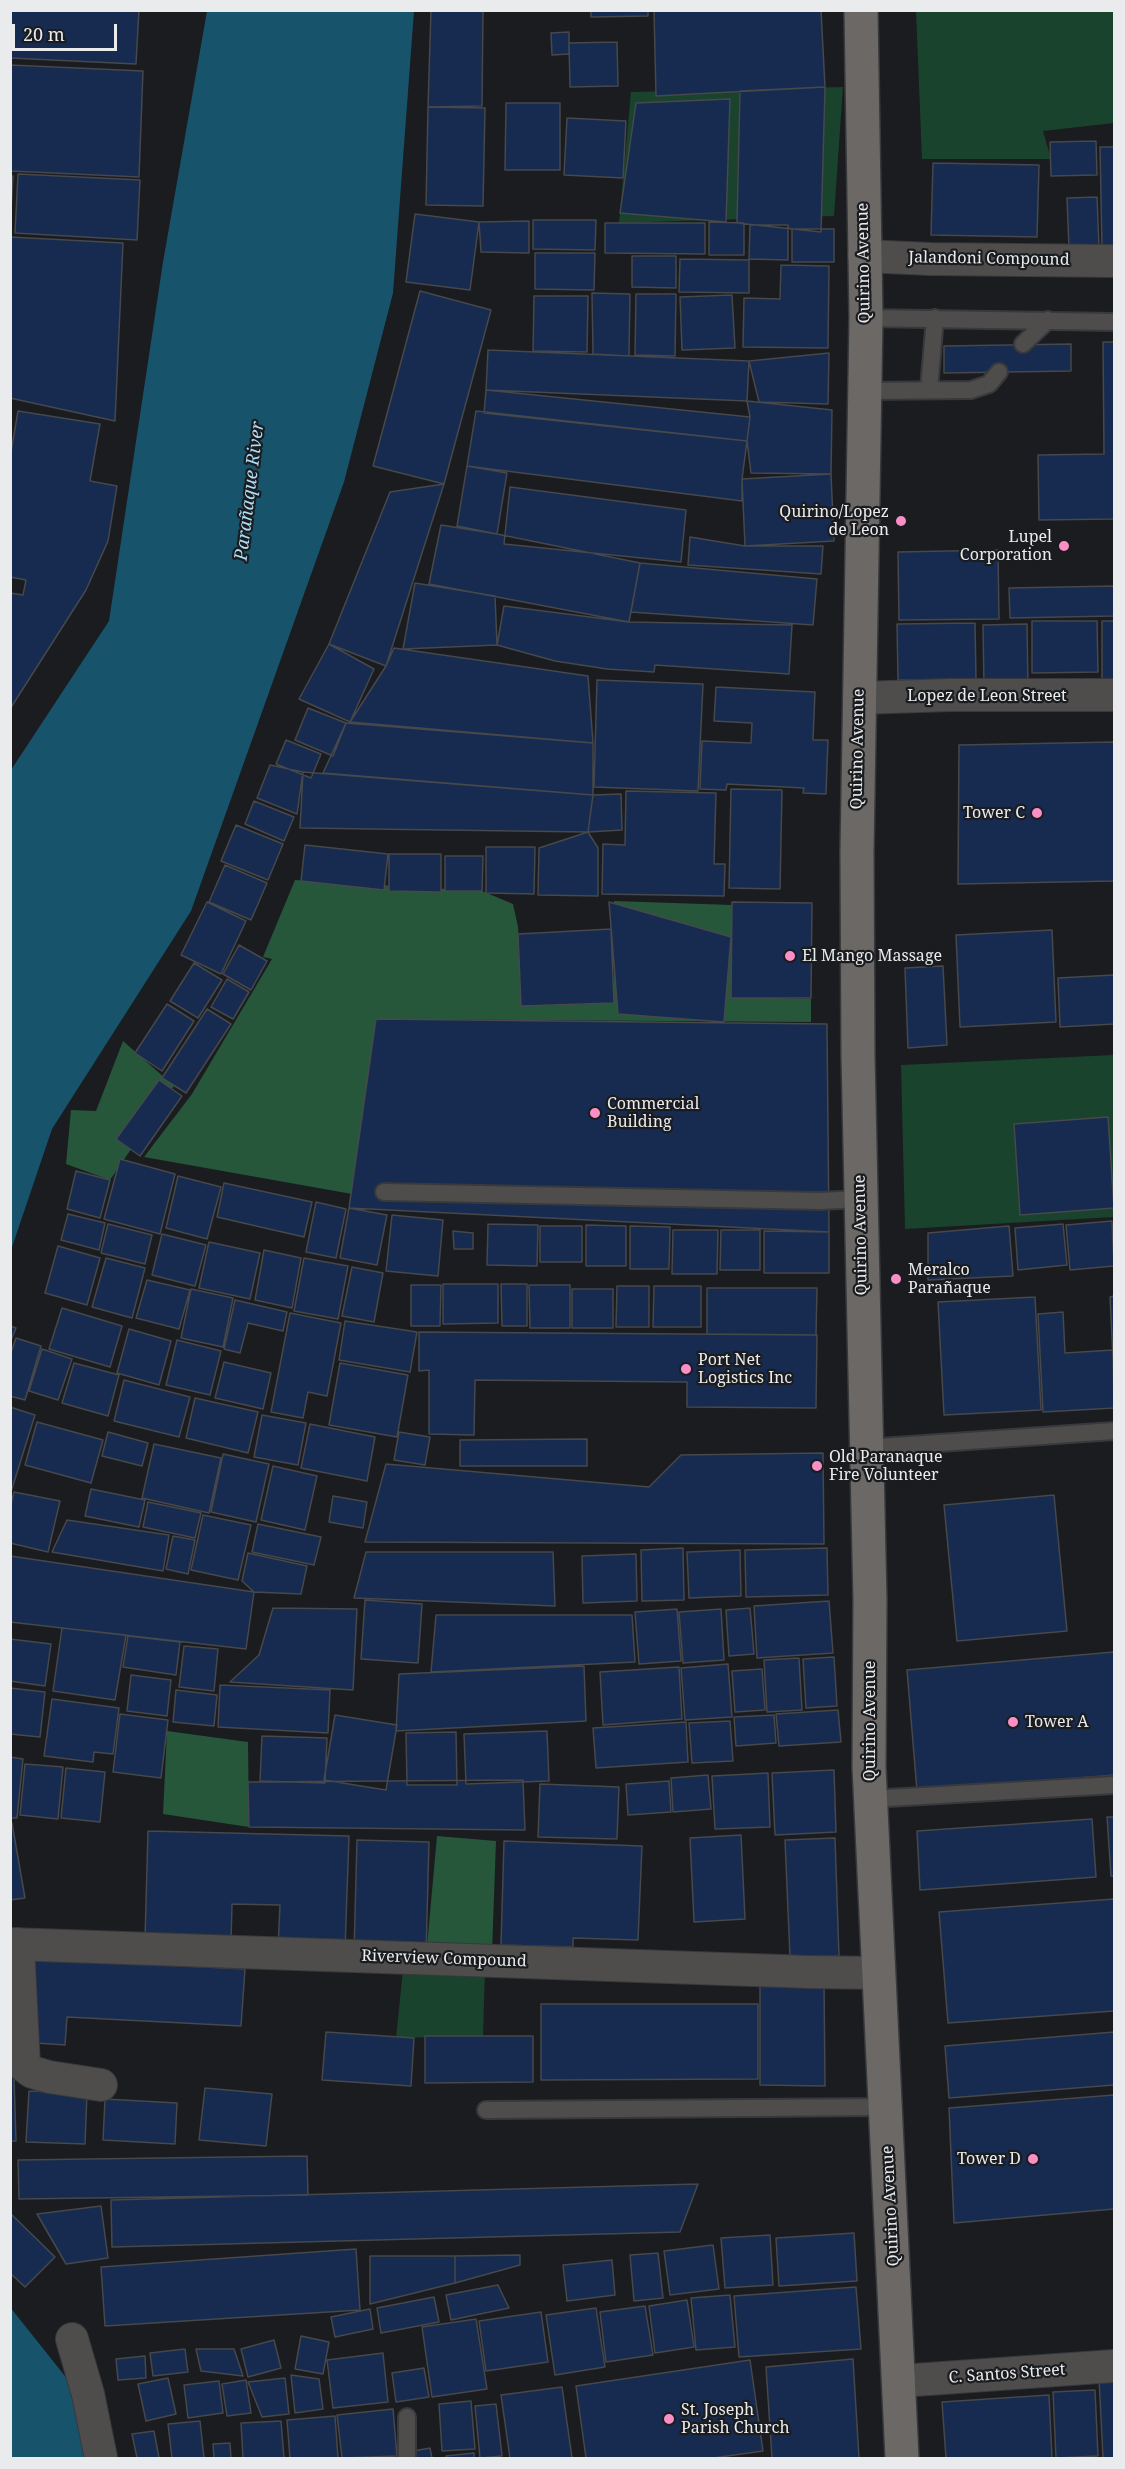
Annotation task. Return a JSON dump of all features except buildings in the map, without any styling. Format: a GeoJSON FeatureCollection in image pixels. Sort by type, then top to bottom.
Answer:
{"type":"FeatureCollection","features":[{"type":"Feature","properties":{"kind":"main road","name":"Quirino Avenue"},"geometry":{"type":"LineString","coordinates":[[861,10],[866,318],[857,864],[861,1199],[870,1600],[870,1799],[902,2458]]}},
{"type":"Feature","properties":{"kind":"street","name":"Jalandoni Compound"},"geometry":{"type":"LineString","coordinates":[[864,256],[1114,261]]}},
{"type":"Feature","properties":{"kind":"street","name":"Lopez de Leon Street"},"geometry":{"type":"LineString","coordinates":[[859,698],[1114,695]]}},
{"type":"Feature","properties":{"kind":"street","name":"Riverview Compound"},"geometry":{"type":"LineString","coordinates":[[14,1944],[799,1972],[879,1972]]}},
{"type":"Feature","properties":{"kind":"street"},"geometry":{"type":"LineString","coordinates":[[14,1944],[24,2066],[32,2073],[101,2085]]}},
{"type":"Feature","properties":{"kind":"street"},"geometry":{"type":"LineString","coordinates":[[72,2338],[88,2394],[101,2458]]}},
{"type":"Feature","properties":{"kind":"street","name":"C. Santos Street"},"geometry":{"type":"LineString","coordinates":[[900,2381],[1114,2366]]}},
{"type":"Feature","properties":{"kind":"lane"},"geometry":{"type":"LineString","coordinates":[[866,318],[1114,322]]}},
{"type":"Feature","properties":{"kind":"lane"},"geometry":{"type":"LineString","coordinates":[[929,389],[935,318]]}},
{"type":"Feature","properties":{"kind":"lane"},"geometry":{"type":"LineString","coordinates":[[1023,344],[1048,320]]}},
{"type":"Feature","properties":{"kind":"lane"},"geometry":{"type":"LineString","coordinates":[[864,391],[971,390],[989,384],[999,372]]}},
{"type":"Feature","properties":{"kind":"lane"},"geometry":{"type":"LineString","coordinates":[[384,1192],[820,1201],[861,1199]]}},
{"type":"Feature","properties":{"kind":"lane"},"geometry":{"type":"LineString","coordinates":[[866,1448],[1114,1431]]}},
{"type":"Feature","properties":{"kind":"lane"},"geometry":{"type":"LineString","coordinates":[[870,1799],[1114,1785]]}},
{"type":"Feature","properties":{"kind":"lane"},"geometry":{"type":"LineString","coordinates":[[486,2110],[885,2107]]}},
{"type":"Feature","properties":{"kind":"lane"},"geometry":{"type":"LineString","coordinates":[[406,2417],[407,2458]]}},
{"type":"Feature","properties":{"kind":"green space"},"geometry":{"type":"Polygon","coordinates":[[[916,11],[1114,11],[1114,123],[1043,131],[1051,159],[922,159],[916,11]]]}},
{"type":"Feature","properties":{"kind":"green space"},"geometry":{"type":"Polygon","coordinates":[[[843,87],[834,216],[619,223],[631,92],[843,87]]]}},
{"type":"Feature","properties":{"kind":"green space"},"geometry":{"type":"Polygon","coordinates":[[[295,880],[482,891],[513,904],[518,927],[522,1006],[614,1003],[614,901],[732,905],[731,997],[811,999],[811,1022],[376,1019],[352,1194],[144,1157],[192,1094],[272,959],[263,957],[295,880]]]}},
{"type":"Feature","properties":{"kind":"green space"},"geometry":{"type":"Polygon","coordinates":[[[123,1041],[174,1086],[110,1180],[66,1164],[71,1110],[96,1111],[123,1041]]]}},
{"type":"Feature","properties":{"kind":"green space"},"geometry":{"type":"Polygon","coordinates":[[[1114,1055],[1114,1217],[905,1229],[901,1065],[1114,1055]]]}},
{"type":"Feature","properties":{"kind":"green space"},"geometry":{"type":"Polygon","coordinates":[[[167,1731],[248,1742],[249,1827],[163,1814],[167,1731]]]}},
{"type":"Feature","properties":{"kind":"green space"},"geometry":{"type":"Polygon","coordinates":[[[437,1836],[496,1841],[492,1952],[427,1946],[437,1836]]]}},
{"type":"Feature","properties":{"kind":"green space"},"geometry":{"type":"Polygon","coordinates":[[[404,1960],[485,1970],[483,2036],[396,2038],[404,1960]]]}},
{"type":"Feature","properties":{"kind":"water","name":"Parañaque River"},"geometry":{"type":"Polygon","coordinates":[[[207,11],[414,11],[393,293],[344,482],[191,911],[52,1129],[11,1250],[11,770],[109,621],[163,262],[207,11]]]}},
{"type":"Feature","properties":{"kind":"water"},"geometry":{"type":"Polygon","coordinates":[[[10,2307],[76,2390],[91,2458],[11,2458],[10,2307]]]}},
{"type":"Feature","properties":{"kind":"place","name":"Quirino/Lopez de Leon"},"geometry":{"type":"Point","coordinates":[901,521]}},
{"type":"Feature","properties":{"kind":"place","name":"Lupel Corporation"},"geometry":{"type":"Point","coordinates":[1064,546]}},
{"type":"Feature","properties":{"kind":"place","name":"Tower C"},"geometry":{"type":"Point","coordinates":[1037,813]}},
{"type":"Feature","properties":{"kind":"place","name":"El Mango Massage"},"geometry":{"type":"Point","coordinates":[790,956]}},
{"type":"Feature","properties":{"kind":"place","name":"Commercial Building"},"geometry":{"type":"Point","coordinates":[595,1113]}},
{"type":"Feature","properties":{"kind":"place","name":"Meralco Parañaque"},"geometry":{"type":"Point","coordinates":[896,1279]}},
{"type":"Feature","properties":{"kind":"place","name":"Port Net Logistics Inc"},"geometry":{"type":"Point","coordinates":[686,1369]}},
{"type":"Feature","properties":{"kind":"place","name":"Old Paranaque Fire Volunteer"},"geometry":{"type":"Point","coordinates":[817,1466]}},
{"type":"Feature","properties":{"kind":"place","name":"Tower A"},"geometry":{"type":"Point","coordinates":[1013,1722]}},
{"type":"Feature","properties":{"kind":"place","name":"Tower D"},"geometry":{"type":"Point","coordinates":[1033,2159]}},
{"type":"Feature","properties":{"kind":"place","name":"St. Joseph Parish Church"},"geometry":{"type":"Point","coordinates":[669,2419]}}]}
